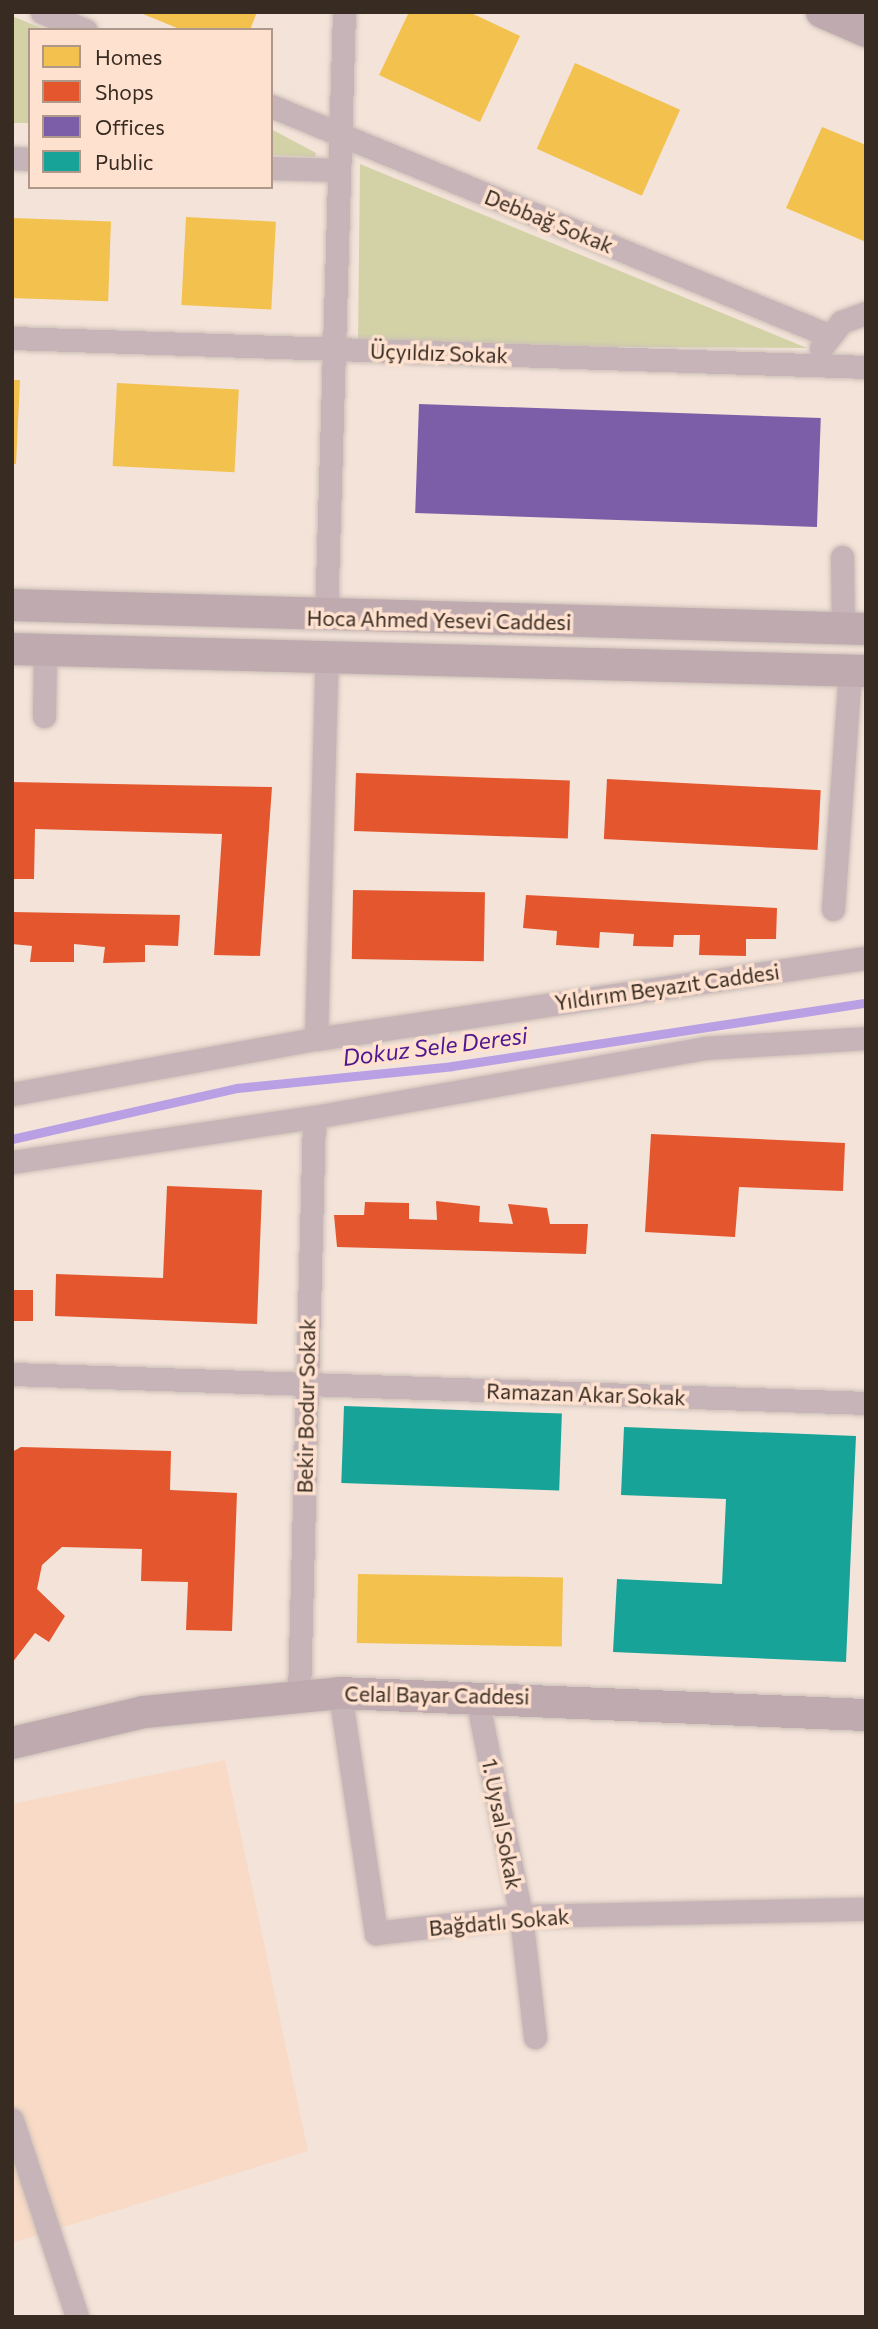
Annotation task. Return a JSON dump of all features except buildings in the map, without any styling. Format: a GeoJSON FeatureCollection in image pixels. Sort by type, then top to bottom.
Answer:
{"type":"FeatureCollection","features":[{"type":"Feature","properties":{"kind":"street"},"geometry":{"type":"LineString","coordinates":[[42,12],[80,28]]}},
{"type":"Feature","properties":{"kind":"street"},"geometry":{"type":"LineString","coordinates":[[327,618],[344,12]]}},
{"type":"Feature","properties":{"kind":"street"},"geometry":{"type":"LineString","coordinates":[[822,12],[859,23]]}},
{"type":"Feature","properties":{"kind":"street","name":"Debbağ Sokak"},"geometry":{"type":"LineString","coordinates":[[273,107],[828,335]]}},
{"type":"Feature","properties":{"kind":"street"},"geometry":{"type":"LineString","coordinates":[[273,167],[339,170]]}},
{"type":"Feature","properties":{"kind":"street"},"geometry":{"type":"LineString","coordinates":[[816,366],[828,335],[866,313]]}},
{"type":"Feature","properties":{"kind":"street","name":"Üçyıldız Sokak"},"geometry":{"type":"LineString","coordinates":[[12,338],[866,367]]}},
{"type":"Feature","properties":{"kind":"street"},"geometry":{"type":"LineString","coordinates":[[842,557],[854,628]]}},
{"type":"Feature","properties":{"kind":"street","name":"Hoca Ahmed Yesevi Caddesi"},"geometry":{"type":"LineString","coordinates":[[12,605],[327,618],[854,628]]}},
{"type":"Feature","properties":{"kind":"street","name":"Hoca Ahmed Yesevi Caddesi"},"geometry":{"type":"LineString","coordinates":[[12,649],[858,671]]}},
{"type":"Feature","properties":{"kind":"street"},"geometry":{"type":"LineString","coordinates":[[44,716],[45,650]]}},
{"type":"Feature","properties":{"kind":"street"},"geometry":{"type":"LineString","coordinates":[[316,1039],[327,657]]}},
{"type":"Feature","properties":{"kind":"street"},"geometry":{"type":"LineString","coordinates":[[833,909],[858,671]]}},
{"type":"Feature","properties":{"kind":"street","name":"Yıldırım Beyazıt Caddesi"},"geometry":{"type":"LineString","coordinates":[[12,1094],[316,1039],[866,958]]}},
{"type":"Feature","properties":{"kind":"street"},"geometry":{"type":"LineString","coordinates":[[12,1162],[314,1117],[704,1048],[866,1038]]}},
{"type":"Feature","properties":{"kind":"street","name":"Bekir Bodur Sokak"},"geometry":{"type":"LineString","coordinates":[[299,1695],[314,1117]]}},
{"type":"Feature","properties":{"kind":"street","name":"Ramazan Akar Sokak"},"geometry":{"type":"LineString","coordinates":[[12,1374],[866,1403]]}},
{"type":"Feature","properties":{"kind":"street","name":"Celal Bayar Caddesi"},"geometry":{"type":"LineString","coordinates":[[12,1743],[144,1712],[340,1693],[476,1694],[866,1715]]}},
{"type":"Feature","properties":{"kind":"street","name":"Bağdatlı Sokak"},"geometry":{"type":"LineString","coordinates":[[340,1693],[376,1933],[521,1916],[866,1909]]}},
{"type":"Feature","properties":{"kind":"street","name":"1. Uysal Sokak"},"geometry":{"type":"LineString","coordinates":[[476,1694],[521,1916],[535,2037]]}},
{"type":"Feature","properties":{"kind":"street"},"geometry":{"type":"LineString","coordinates":[[12,2120],[77,2317]]}},
{"type":"Feature","properties":{"kind":"shaded area"},"geometry":{"type":"Polygon","coordinates":[[[225,1760],[308,2151],[12,2243],[12,1804],[225,1760]]]}},
{"type":"Feature","properties":{"kind":"green space"},"geometry":{"type":"Polygon","coordinates":[[[12,16],[41,28],[28,28],[28,123],[12,123],[12,16]]]}},
{"type":"Feature","properties":{"kind":"green space"},"geometry":{"type":"Polygon","coordinates":[[[273,130],[316,153],[315,157],[273,155],[273,130]]]}},
{"type":"Feature","properties":{"kind":"green space"},"geometry":{"type":"Polygon","coordinates":[[[360,164],[807,348],[358,345],[360,164]]]}},
{"type":"Feature","properties":{"kind":"waterway","name":"Dokuz Sele Deresi"},"geometry":{"type":"LineString","coordinates":[[12,1139],[237,1088],[452,1066],[866,1003]]}}]}
